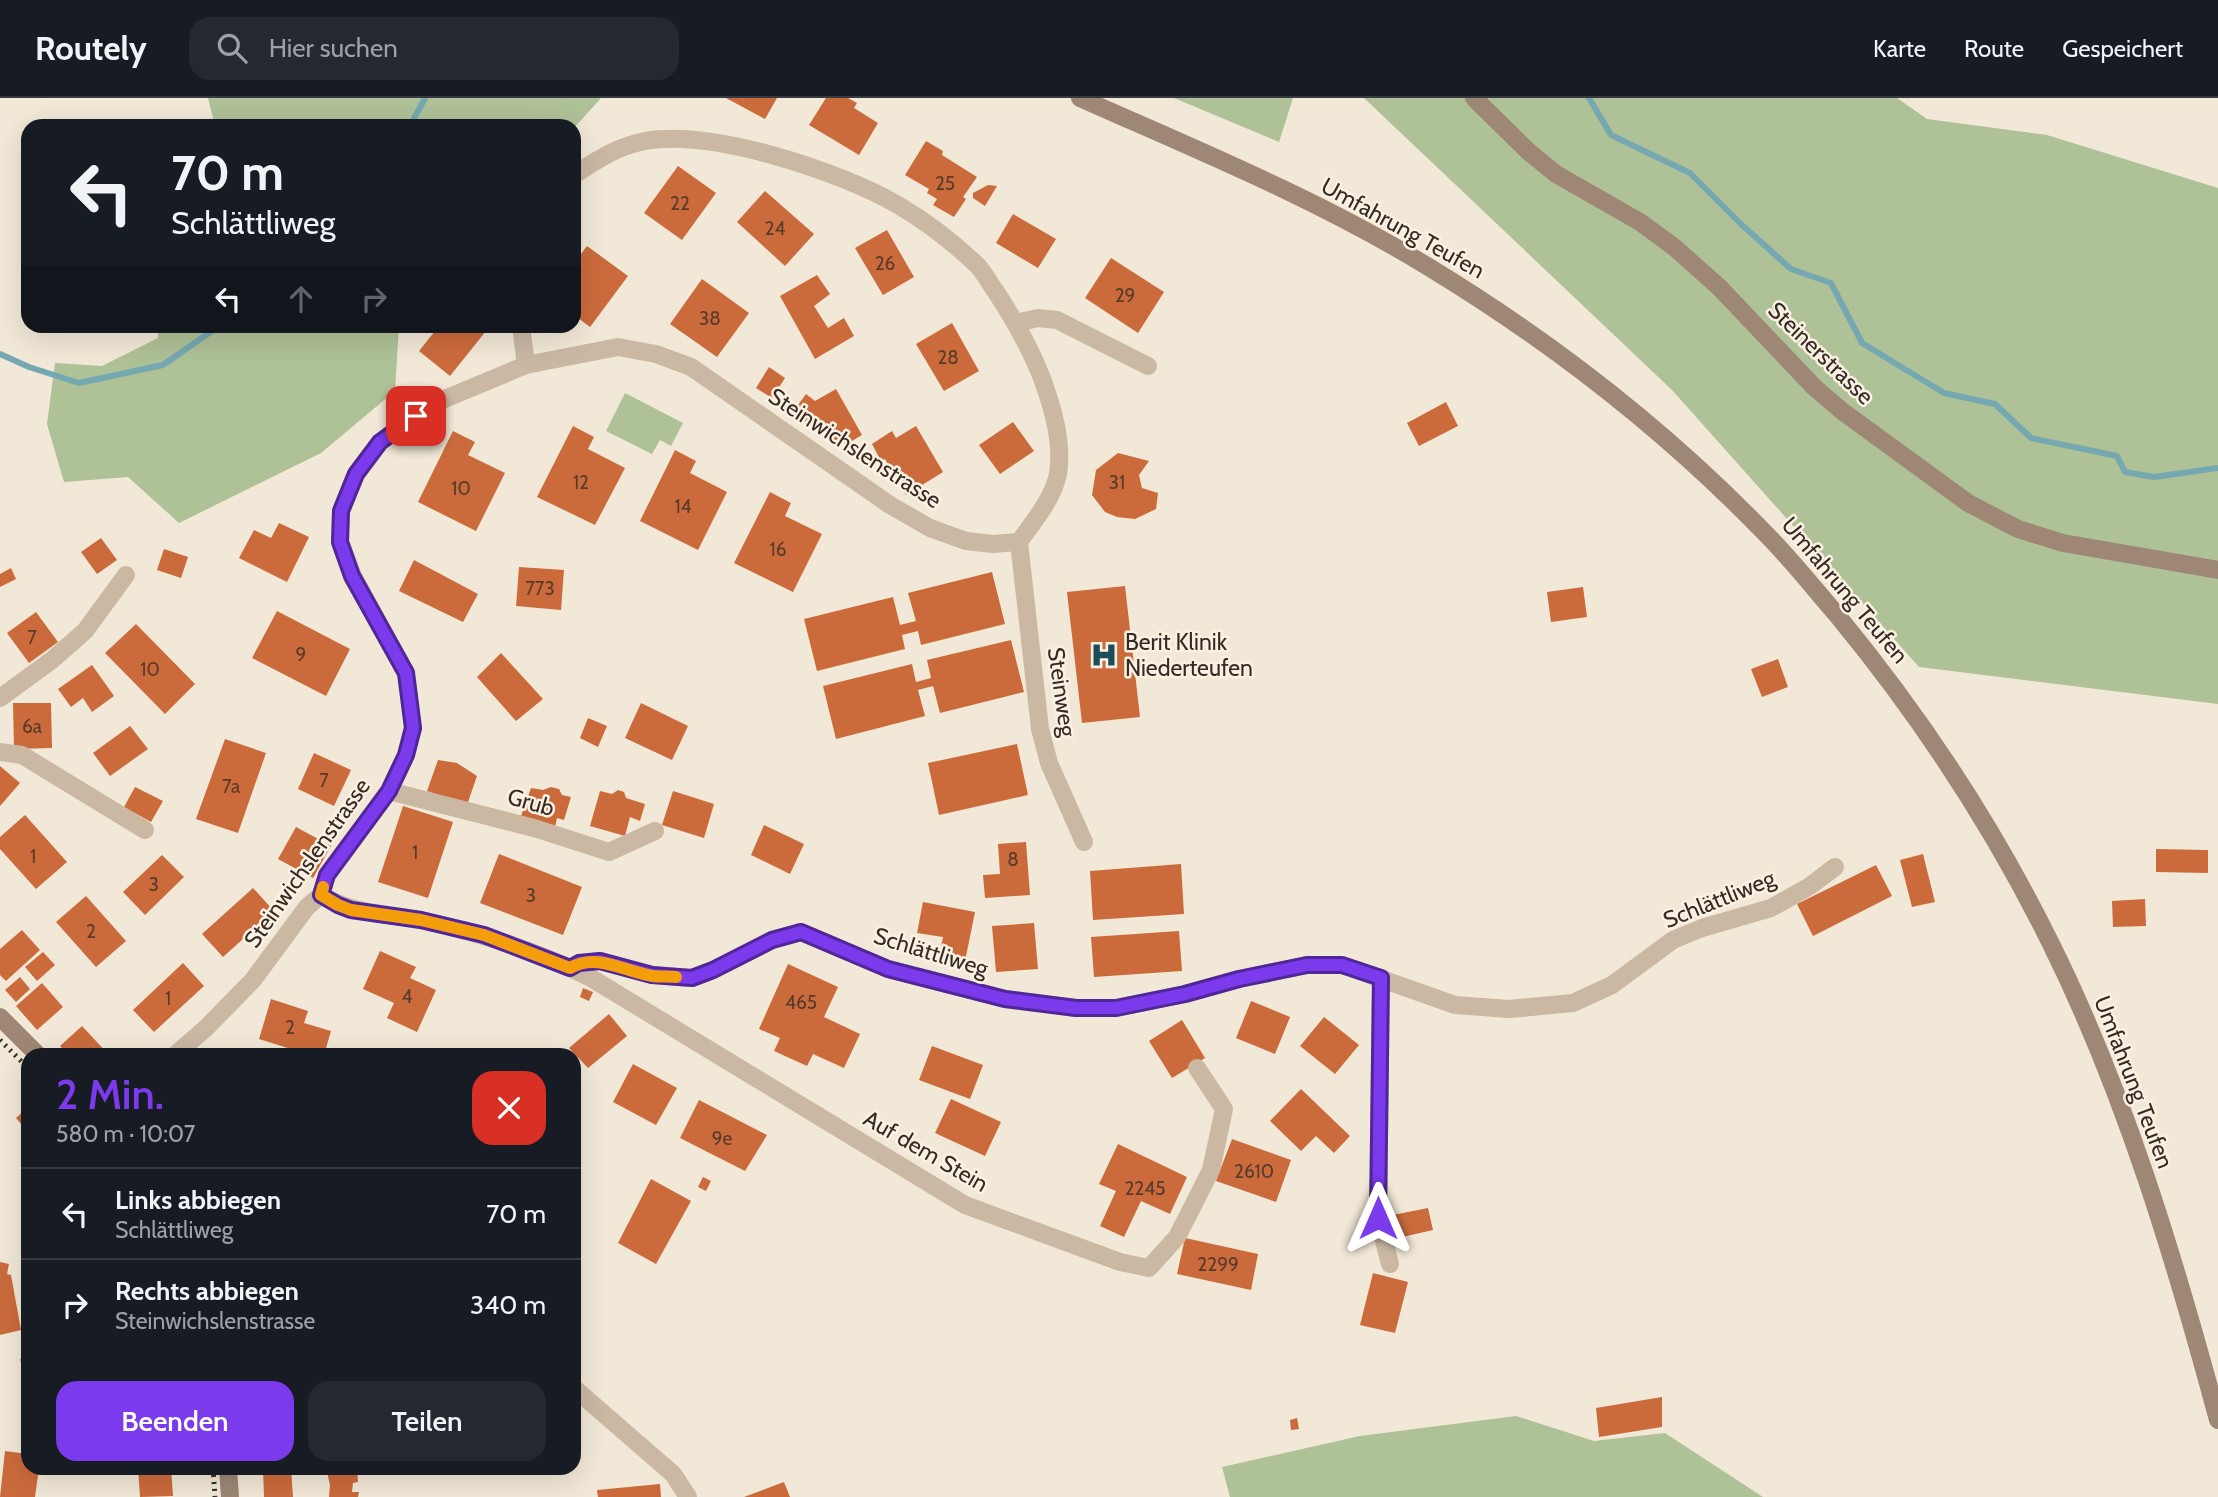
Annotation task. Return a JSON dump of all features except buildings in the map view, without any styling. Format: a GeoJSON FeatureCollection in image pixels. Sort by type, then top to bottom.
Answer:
{"type":"FeatureCollection","features":[{"type":"Feature","properties":{"kind":"main road","name":"Umfahrung Teufen"},"geometry":{"type":"LineString","coordinates":[[1080,98],[1355,225],[1499,311],[1569,359],[1694,465],[1766,533],[1818,593],[1884,673],[1957,777],[2005,855],[2053,947],[2100,1054],[2166,1239],[2218,1420]]}},
{"type":"Feature","properties":{"kind":"main road","name":"Steinerstrasse"},"geometry":{"type":"LineString","coordinates":[[1474,98],[1529,152],[1556,174],[1640,222],[1674,247],[1719,287],[1814,387],[1842,411],[1968,503],[2004,523],[2039,537],[2218,570]]}},
{"type":"Feature","properties":{"kind":"main road"},"geometry":{"type":"LineString","coordinates":[[0,1017],[31,1048]]}},
{"type":"Feature","properties":{"kind":"main road"},"geometry":{"type":"LineString","coordinates":[[228,1475],[230,1497]]}},
{"type":"Feature","properties":{"kind":"street"},"geometry":{"type":"LineString","coordinates":[[581,170],[612,150],[644,141],[674,138],[716,143],[778,156],[840,178],[896,204],[941,234],[980,268],[1016,323],[1035,360],[1049,400],[1059,446],[1058,475],[1047,501],[1019,542]]}},
{"type":"Feature","properties":{"kind":"street"},"geometry":{"type":"LineString","coordinates":[[1016,323],[1038,318],[1057,320],[1148,366]]}},
{"type":"Feature","properties":{"kind":"street"},"geometry":{"type":"LineString","coordinates":[[522,333],[526,365]]}},
{"type":"Feature","properties":{"kind":"street","name":"Steinwichslenstrasse"},"geometry":{"type":"LineString","coordinates":[[183,1048],[253,980],[307,907],[321,895],[327,875],[389,791],[406,755],[413,728],[406,673],[352,576],[340,542],[341,511],[356,474],[380,442],[435,403],[526,365],[618,347],[656,354],[691,367],[890,505],[930,528],[966,541],[993,544],[1019,542]]}},
{"type":"Feature","properties":{"kind":"street","name":"Steinweg"},"geometry":{"type":"LineString","coordinates":[[1019,542],[1041,729],[1049,763],[1084,842]]}},
{"type":"Feature","properties":{"kind":"street"},"geometry":{"type":"LineString","coordinates":[[0,698],[52,660],[85,631],[126,575]]}},
{"type":"Feature","properties":{"kind":"street"},"geometry":{"type":"LineString","coordinates":[[0,752],[22,755],[145,830]]}},
{"type":"Feature","properties":{"kind":"street","name":"Grub"},"geometry":{"type":"LineString","coordinates":[[389,791],[534,828],[609,852],[655,831]]}},
{"type":"Feature","properties":{"kind":"street","name":"Schlättliweg"},"geometry":{"type":"LineString","coordinates":[[570,968],[579,963],[600,961],[652,975],[692,978],[772,940],[801,932],[888,969],[1005,999],[1076,1008],[1116,1008],[1307,965],[1342,965],[1455,1005],[1510,1009],[1573,1003],[1612,985],[1672,940],[1702,928],[1771,908],[1811,886],[1835,867]]}},
{"type":"Feature","properties":{"kind":"street"},"geometry":{"type":"LineString","coordinates":[[321,895],[351,910],[421,920],[484,935],[570,968]]}},
{"type":"Feature","properties":{"kind":"street","name":"Auf dem Stein"},"geometry":{"type":"LineString","coordinates":[[570,968],[591,978],[965,1205],[1120,1262],[1149,1268],[1177,1237],[1212,1170],[1224,1109],[1197,1068]]}},
{"type":"Feature","properties":{"kind":"street"},"geometry":{"type":"LineString","coordinates":[[1381,978],[1378,1218],[1390,1264]]}},
{"type":"Feature","properties":{"kind":"street"},"geometry":{"type":"LineString","coordinates":[[581,1394],[673,1474],[688,1497]]}},
{"type":"Feature","properties":{"kind":"green space"},"geometry":{"type":"Polygon","coordinates":[[[208,98],[601,98],[581,120],[213,119],[208,98]]]}},
{"type":"Feature","properties":{"kind":"green space"},"geometry":{"type":"Polygon","coordinates":[[[1174,98],[1293,98],[1279,142],[1174,98]]]}},
{"type":"Feature","properties":{"kind":"green space"},"geometry":{"type":"Polygon","coordinates":[[[1364,98],[1897,98],[1927,119],[2047,135],[2218,188],[2218,704],[1919,667],[1672,390],[1364,98]]]}},
{"type":"Feature","properties":{"kind":"green space"},"geometry":{"type":"Polygon","coordinates":[[[158,333],[399,333],[395,391],[321,453],[179,523],[128,477],[64,482],[47,424],[55,363],[102,366],[158,338],[158,333]]]}},
{"type":"Feature","properties":{"kind":"green space"},"geometry":{"type":"Polygon","coordinates":[[[625,393],[683,423],[671,446],[660,440],[652,454],[606,431],[625,393]]]}},
{"type":"Feature","properties":{"kind":"green space"},"geometry":{"type":"Polygon","coordinates":[[[1516,1416],[1594,1441],[1665,1433],[1763,1497],[1230,1497],[1222,1467],[1360,1436],[1516,1416]]]}},
{"type":"Feature","properties":{"kind":"waterway"},"geometry":{"type":"LineString","coordinates":[[414,119],[425,98]]}},
{"type":"Feature","properties":{"kind":"waterway"},"geometry":{"type":"LineString","coordinates":[[1589,98],[1611,135],[1690,173],[1791,269],[1831,283],[1862,343],[1944,393],[1995,404],[2031,438],[2117,456],[2125,472],[2154,477],[2218,468]]}},
{"type":"Feature","properties":{"kind":"waterway"},"geometry":{"type":"LineString","coordinates":[[0,354],[29,367],[79,383],[163,365],[209,333]]}},
{"type":"Feature","properties":{"kind":"railway"},"geometry":{"type":"LineString","coordinates":[[0,1040],[21,1061]]}},
{"type":"Feature","properties":{"kind":"railway"},"geometry":{"type":"LineString","coordinates":[[213,1475],[215,1497]]}},
{"type":"Feature","properties":{"kind":"slow traffic"},"geometry":{"type":"LineString","coordinates":[[323,887],[321,895],[351,910],[421,920],[484,935],[570,968],[579,963],[600,961],[652,975],[676,977]]}},
{"type":"Feature","properties":{"kind":"place","name":"Berit Klinik Niederteufen"},"geometry":{"type":"Point","coordinates":[1104,655]}},
{"type":"Feature","properties":{"kind":"route"},"geometry":{"type":"LineString","coordinates":[[416,416],[380,442],[356,474],[341,511],[340,542],[352,576],[406,673],[413,728],[406,755],[389,791],[327,875],[321,895],[351,910],[421,920],[484,935],[570,968],[579,963],[600,961],[652,975],[692,978],[772,940],[801,932],[888,969],[1005,999],[1076,1008],[1116,1008],[1307,965],[1342,965],[1381,978],[1378,1218]]}}]}
